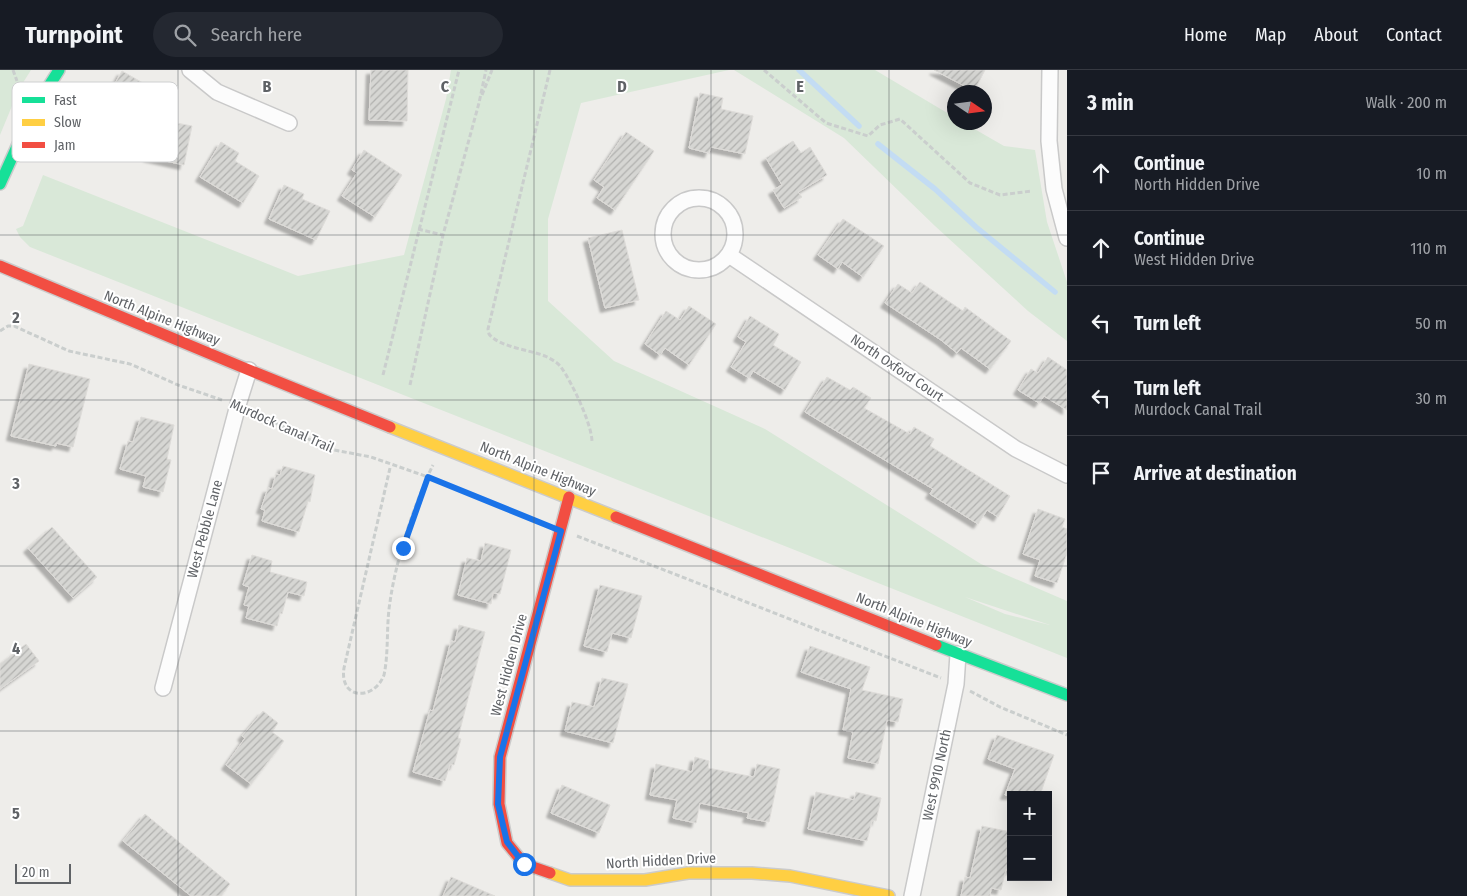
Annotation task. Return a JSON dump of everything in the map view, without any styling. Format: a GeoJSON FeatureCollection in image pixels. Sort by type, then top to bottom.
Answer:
{"type":"FeatureCollection","features":[{"type":"Feature","properties":{"kind":"main road"},"geometry":{"type":"LineString","coordinates":[[50,82],[59,70]]}},
{"type":"Feature","properties":{"kind":"main road"},"geometry":{"type":"LineString","coordinates":[[0,184],[12,156]]}},
{"type":"Feature","properties":{"kind":"main road","name":"North Alpine Highway"},"geometry":{"type":"LineString","coordinates":[[0,266],[249,370],[958,654],[1067,695]]}},
{"type":"Feature","properties":{"kind":"main road","name":"West Hidden Drive"},"geometry":{"type":"LineString","coordinates":[[507,842],[498,804],[500,757],[569,497]]}},
{"type":"Feature","properties":{"kind":"main road","name":"North Hidden Drive"},"geometry":{"type":"LineString","coordinates":[[507,842],[524,864],[570,880],[645,880],[688,872],[752,873],[790,876],[889,896]]}},
{"type":"Feature","properties":{"kind":"street"},"geometry":{"type":"LineString","coordinates":[[190,70],[217,92],[288,122]]}},
{"type":"Feature","properties":{"kind":"street"},"geometry":{"type":"LineString","coordinates":[[1050,70],[1049,141],[1054,189],[1067,238]]}},
{"type":"Feature","properties":{"kind":"street"},"geometry":{"type":"LineString","coordinates":[[708,198],[716,202],[725,208],[735,225],[736,236],[730,255],[722,263],[706,270],[690,269],[680,265],[671,257],[663,237],[668,215],[674,208],[690,199],[708,198]]}},
{"type":"Feature","properties":{"kind":"street","name":"North Oxford Court"},"geometry":{"type":"LineString","coordinates":[[730,255],[1016,449],[1067,475]]}},
{"type":"Feature","properties":{"kind":"street","name":"West Pebble Lane"},"geometry":{"type":"LineString","coordinates":[[163,688],[249,370]]}},
{"type":"Feature","properties":{"kind":"street","name":"West 9910 North"},"geometry":{"type":"LineString","coordinates":[[912,896],[956,684],[958,654]]}},
{"type":"Feature","properties":{"kind":"path"},"geometry":{"type":"LineString","coordinates":[[13,70],[17,81]]}},
{"type":"Feature","properties":{"kind":"path"},"geometry":{"type":"LineString","coordinates":[[383,375],[458,70]]}},
{"type":"Feature","properties":{"kind":"path"},"geometry":{"type":"LineString","coordinates":[[410,385],[443,235],[479,103],[486,70]]}},
{"type":"Feature","properties":{"kind":"path"},"geometry":{"type":"LineString","coordinates":[[479,103],[492,70]]}},
{"type":"Feature","properties":{"kind":"path"},"geometry":{"type":"LineString","coordinates":[[550,70],[488,329],[489,334],[496,341],[545,356],[557,363],[575,393],[588,423],[592,441]]}},
{"type":"Feature","properties":{"kind":"path"},"geometry":{"type":"LineString","coordinates":[[764,70],[826,123],[868,136],[880,125],[900,119],[970,183],[1000,195],[1032,192]]}},
{"type":"Feature","properties":{"kind":"path"},"geometry":{"type":"LineString","coordinates":[[418,229],[443,235]]}},
{"type":"Feature","properties":{"kind":"path","name":"Murdock Canal Trail"},"geometry":{"type":"LineString","coordinates":[[0,331],[8,326],[14,326],[69,351],[130,364],[178,385],[238,405],[329,449],[371,457],[428,477],[561,531],[585,538],[956,684],[1000,707],[1067,735]]}},
{"type":"Feature","properties":{"kind":"path"},"geometry":{"type":"LineString","coordinates":[[390,468],[344,668],[344,681],[350,690],[356,693],[371,692],[377,688],[384,675],[390,600],[403,548],[428,477]]}},
{"type":"Feature","properties":{"kind":"green space"},"geometry":{"type":"Polygon","coordinates":[[[0,70],[31,70],[23,82],[12,82],[12,106],[0,135],[0,70]]]}},
{"type":"Feature","properties":{"kind":"green space"},"geometry":{"type":"Polygon","coordinates":[[[451,70],[729,70],[581,103],[548,219],[548,301],[614,361],[765,429],[981,564],[1067,601],[1067,658],[30,247],[20,237],[16,229],[23,226],[43,175],[298,276],[404,255],[446,99],[451,70]],[[965,597],[1005,614],[1050,625],[965,597]]]}},
{"type":"Feature","properties":{"kind":"green space"},"geometry":{"type":"Polygon","coordinates":[[[734,70],[875,70],[947,113],[947,130],[976,130],[1004,146],[1035,150],[1047,222],[1067,282],[1067,341],[1028,311],[935,226],[844,138],[734,70]]]}},
{"type":"Feature","properties":{"kind":"building"},"geometry":{"type":"Polygon","coordinates":[[[371,70],[408,70],[407,121],[369,120],[371,70]]]}},
{"type":"Feature","properties":{"kind":"building"},"geometry":{"type":"Polygon","coordinates":[[[934,70],[985,70],[977,85],[963,85],[934,70]]]}},
{"type":"Feature","properties":{"kind":"building"},"geometry":{"type":"Polygon","coordinates":[[[122,71],[141,82],[116,82],[122,71]]]}},
{"type":"Feature","properties":{"kind":"building"},"geometry":{"type":"Polygon","coordinates":[[[700,93],[723,98],[721,109],[753,116],[745,154],[711,147],[709,153],[689,148],[700,93]]]}},
{"type":"Feature","properties":{"kind":"building"},"geometry":{"type":"Polygon","coordinates":[[[178,123],[192,126],[184,165],[170,162],[178,162],[178,123]]]}},
{"type":"Feature","properties":{"kind":"building"},"geometry":{"type":"Polygon","coordinates":[[[626,132],[654,151],[615,210],[597,198],[604,187],[594,180],[626,132]]]}},
{"type":"Feature","properties":{"kind":"building"},"geometry":{"type":"Polygon","coordinates":[[[793,141],[801,153],[810,147],[827,175],[798,192],[802,197],[784,208],[773,190],[782,185],[766,158],[793,141]]]}},
{"type":"Feature","properties":{"kind":"building"},"geometry":{"type":"Polygon","coordinates":[[[221,142],[239,153],[235,161],[259,176],[243,203],[200,177],[221,142]]]}},
{"type":"Feature","properties":{"kind":"building"},"geometry":{"type":"Polygon","coordinates":[[[364,150],[402,175],[375,217],[342,196],[357,173],[352,170],[364,150]]]}},
{"type":"Feature","properties":{"kind":"building"},"geometry":{"type":"Polygon","coordinates":[[[284,185],[304,194],[302,199],[330,211],[316,240],[269,219],[284,185]]]}},
{"type":"Feature","properties":{"kind":"building"},"geometry":{"type":"Polygon","coordinates":[[[843,219],[884,246],[863,277],[842,262],[838,269],[818,255],[843,219]]]}},
{"type":"Feature","properties":{"kind":"building"},"geometry":{"type":"Polygon","coordinates":[[[622,230],[639,300],[605,308],[588,238],[622,230]]]}},
{"type":"Feature","properties":{"kind":"building"},"geometry":{"type":"Polygon","coordinates":[[[920,282],[963,311],[965,307],[1011,341],[990,369],[961,348],[957,353],[941,340],[885,303],[898,284],[912,293],[920,282]]]}},
{"type":"Feature","properties":{"kind":"building"},"geometry":{"type":"Polygon","coordinates":[[[689,306],[716,324],[689,365],[665,348],[660,355],[645,344],[666,311],[680,320],[689,306]]]}},
{"type":"Feature","properties":{"kind":"building"},"geometry":{"type":"Polygon","coordinates":[[[750,316],[779,334],[773,345],[801,362],[785,390],[753,371],[749,378],[731,367],[746,342],[738,337],[750,316]]]}},
{"type":"Feature","properties":{"kind":"building"},"geometry":{"type":"Polygon","coordinates":[[[1048,357],[1067,370],[1067,410],[1044,396],[1039,403],[1018,390],[1031,369],[1038,373],[1048,357]]]}},
{"type":"Feature","properties":{"kind":"building"},"geometry":{"type":"Polygon","coordinates":[[[29,364],[90,379],[73,447],[56,443],[56,446],[11,436],[29,364]]]}},
{"type":"Feature","properties":{"kind":"building"},"geometry":{"type":"Polygon","coordinates":[[[827,377],[850,390],[853,387],[871,398],[864,408],[910,434],[914,427],[934,439],[930,446],[1010,496],[998,517],[987,510],[978,524],[930,494],[933,489],[805,412],[827,377]]]}},
{"type":"Feature","properties":{"kind":"building"},"geometry":{"type":"Polygon","coordinates":[[[141,417],[174,425],[167,459],[171,460],[163,492],[143,487],[146,476],[120,469],[128,441],[133,442],[141,417]]]}},
{"type":"Feature","properties":{"kind":"building"},"geometry":{"type":"Polygon","coordinates":[[[283,466],[315,475],[310,502],[308,501],[299,532],[262,521],[265,510],[261,509],[268,488],[272,489],[276,474],[280,475],[283,466]]]}},
{"type":"Feature","properties":{"kind":"building"},"geometry":{"type":"Polygon","coordinates":[[[1038,509],[1065,519],[1062,527],[1067,529],[1067,553],[1057,583],[1035,576],[1040,560],[1023,554],[1038,509]]]}},
{"type":"Feature","properties":{"kind":"building"},"geometry":{"type":"Polygon","coordinates":[[[52,527],[97,577],[73,598],[28,548],[52,527]]]}},
{"type":"Feature","properties":{"kind":"building"},"geometry":{"type":"Polygon","coordinates":[[[485,543],[511,550],[500,594],[493,593],[491,604],[458,595],[467,558],[481,561],[485,543]]]}},
{"type":"Feature","properties":{"kind":"building"},"geometry":{"type":"Polygon","coordinates":[[[252,555],[272,561],[270,572],[307,582],[304,596],[288,592],[277,626],[246,618],[249,606],[244,605],[249,587],[243,585],[252,555]]]}},
{"type":"Feature","properties":{"kind":"building"},"geometry":{"type":"Polygon","coordinates":[[[600,585],[642,596],[631,638],[612,633],[607,652],[584,646],[600,585]]]}},
{"type":"Feature","properties":{"kind":"building"},"geometry":{"type":"Polygon","coordinates":[[[459,625],[485,632],[458,738],[461,739],[454,765],[450,764],[445,781],[413,772],[430,710],[433,711],[451,641],[455,642],[459,625]]]}},
{"type":"Feature","properties":{"kind":"building"},"geometry":{"type":"Polygon","coordinates":[[[26,644],[39,661],[0,689],[0,664],[26,644]]]}},
{"type":"Feature","properties":{"kind":"building"},"geometry":{"type":"Polygon","coordinates":[[[810,646],[870,667],[862,690],[903,699],[898,722],[887,720],[878,764],[848,758],[853,732],[843,730],[851,689],[801,672],[810,646]]]}},
{"type":"Feature","properties":{"kind":"building"},"geometry":{"type":"Polygon","coordinates":[[[602,678],[628,684],[613,743],[565,731],[572,702],[594,707],[602,678]]]}},
{"type":"Feature","properties":{"kind":"building"},"geometry":{"type":"Polygon","coordinates":[[[263,711],[278,723],[272,732],[284,741],[251,784],[226,765],[245,738],[242,736],[263,711]]]}},
{"type":"Feature","properties":{"kind":"building"},"geometry":{"type":"Polygon","coordinates":[[[997,735],[1054,755],[1041,791],[1007,791],[1007,795],[1005,795],[1015,769],[988,759],[997,735]]]}},
{"type":"Feature","properties":{"kind":"building"},"geometry":{"type":"Polygon","coordinates":[[[695,757],[709,761],[708,768],[754,777],[757,764],[780,769],[769,822],[747,818],[749,813],[700,803],[696,823],[673,818],[677,800],[650,795],[656,764],[692,772],[695,757]]]}},
{"type":"Feature","properties":{"kind":"building"},"geometry":{"type":"Polygon","coordinates":[[[562,785],[610,805],[599,833],[551,813],[562,785]]]}},
{"type":"Feature","properties":{"kind":"building"},"geometry":{"type":"Polygon","coordinates":[[[816,792],[854,800],[856,792],[881,798],[876,821],[872,820],[867,841],[808,829],[816,792]]]}},
{"type":"Feature","properties":{"kind":"building"},"geometry":{"type":"Polygon","coordinates":[[[145,814],[230,884],[221,896],[191,896],[123,841],[145,814]]]}},
{"type":"Feature","properties":{"kind":"building"},"geometry":{"type":"Polygon","coordinates":[[[982,826],[1007,831],[1007,869],[1001,890],[991,888],[990,896],[961,896],[965,877],[970,878],[982,826]]]}},
{"type":"Feature","properties":{"kind":"building"},"geometry":{"type":"Polygon","coordinates":[[[451,877],[495,896],[443,896],[451,877]]]}},
{"type":"Feature","properties":{"kind":"waterway"},"geometry":{"type":"LineString","coordinates":[[799,70],[859,126]]}},
{"type":"Feature","properties":{"kind":"waterway"},"geometry":{"type":"LineString","coordinates":[[878,144],[935,189],[976,227],[1055,292]]}},
{"type":"Feature","properties":{"kind":"traffic: fast"},"geometry":{"type":"LineString","coordinates":[[51,82],[59,70]]}},
{"type":"Feature","properties":{"kind":"traffic: fast"},"geometry":{"type":"LineString","coordinates":[[0,184],[12,157]]}},
{"type":"Feature","properties":{"kind":"traffic: fast"},"geometry":{"type":"LineString","coordinates":[[936,645],[1067,695]]}},
{"type":"Feature","properties":{"kind":"traffic: slow"},"geometry":{"type":"LineString","coordinates":[[390,427],[616,517]]}},
{"type":"Feature","properties":{"kind":"traffic: slow"},"geometry":{"type":"LineString","coordinates":[[550,873],[570,880],[645,880],[688,873],[752,873],[790,876],[889,896]]}},
{"type":"Feature","properties":{"kind":"traffic: jam"},"geometry":{"type":"LineString","coordinates":[[0,266],[390,427]]}},
{"type":"Feature","properties":{"kind":"traffic: jam"},"geometry":{"type":"LineString","coordinates":[[550,873],[524,864],[507,843],[499,804],[500,757],[569,497]]}},
{"type":"Feature","properties":{"kind":"traffic: jam"},"geometry":{"type":"LineString","coordinates":[[616,517],[936,645]]}},
{"type":"Feature","properties":{"kind":"route"},"geometry":{"type":"LineString","coordinates":[[403,548],[428,477],[561,531],[500,757],[498,804],[507,842],[524,864]]}}]}
